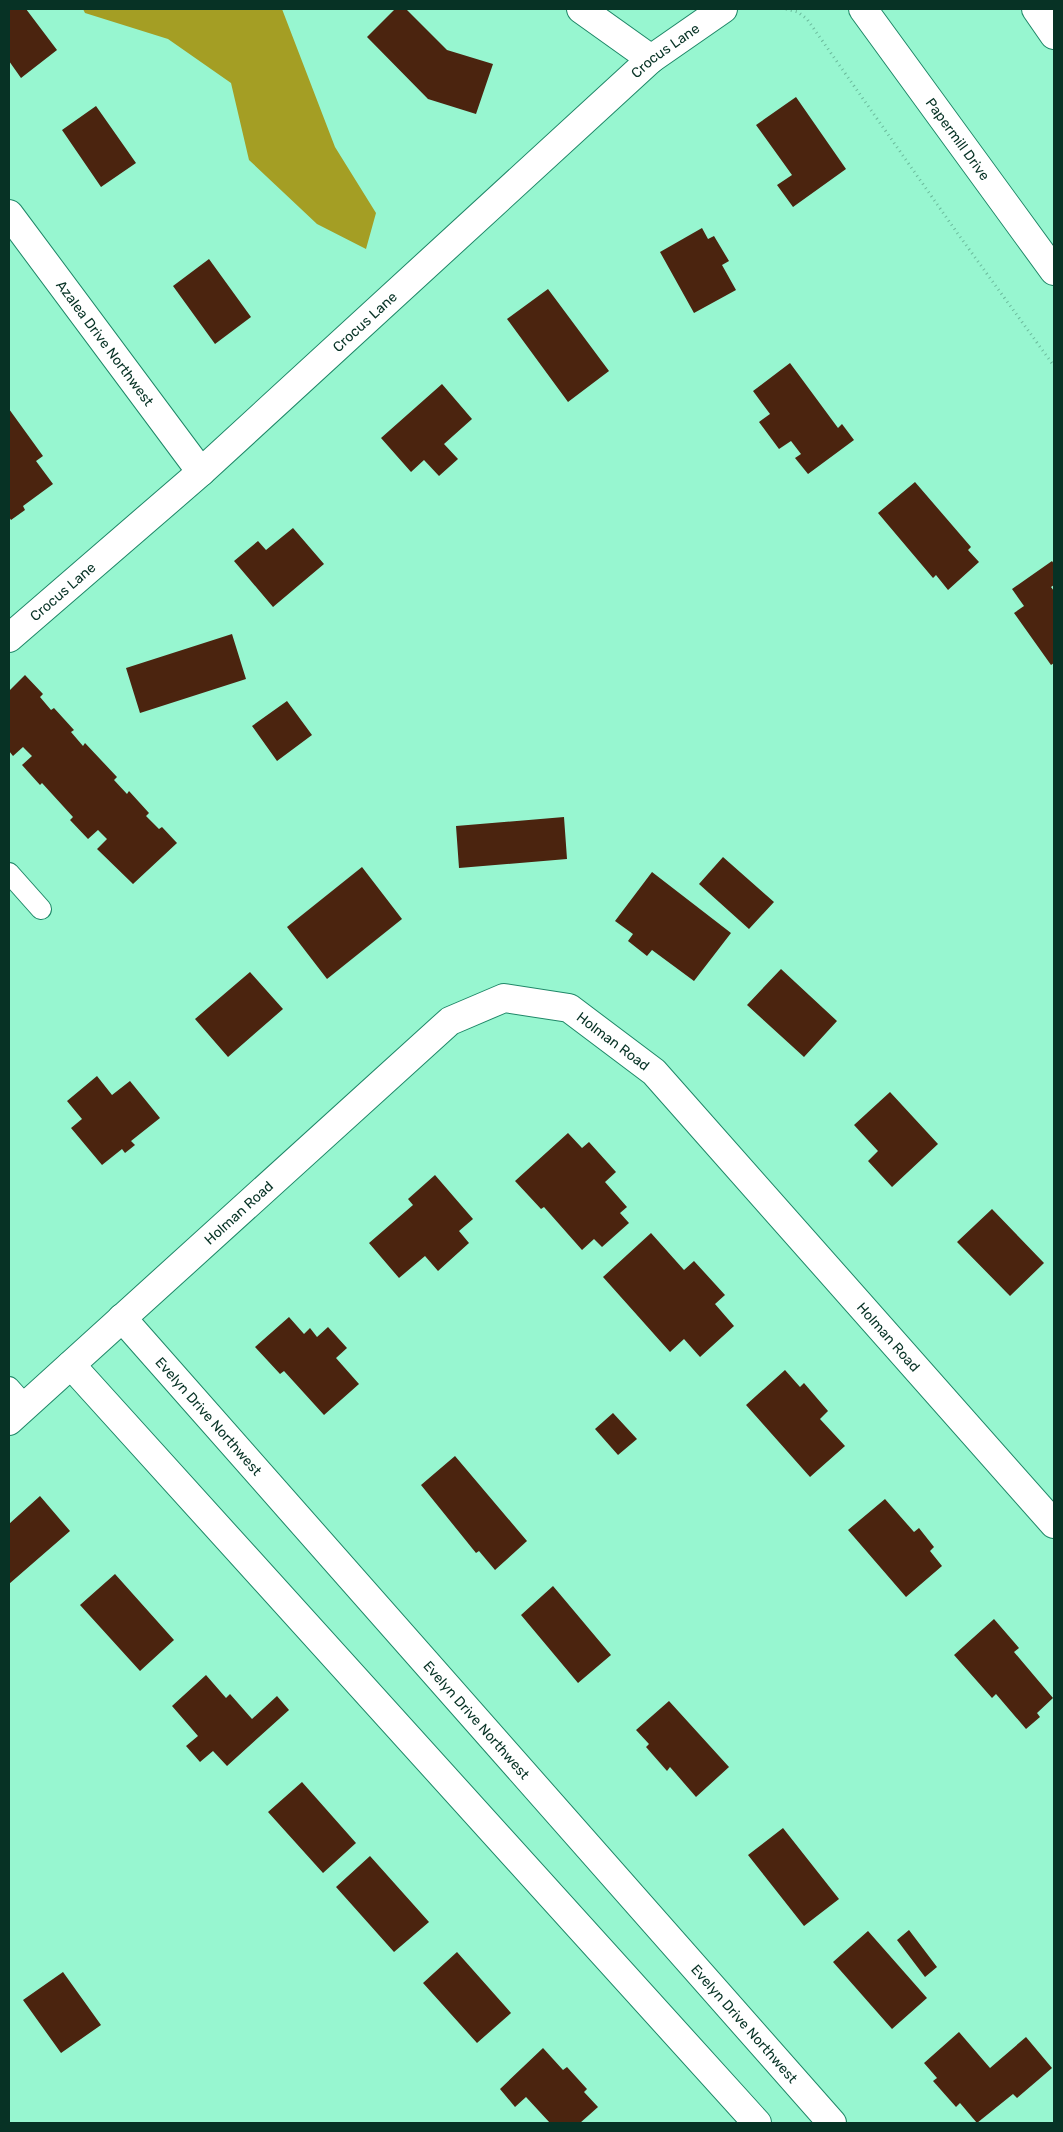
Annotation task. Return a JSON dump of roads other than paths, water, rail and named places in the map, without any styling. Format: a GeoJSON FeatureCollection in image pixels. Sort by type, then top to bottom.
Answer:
{"type":"FeatureCollection","features":[{"type":"Feature","properties":{"kind":"main road"},"geometry":{"type":"LineString","coordinates":[[582,9],[651,59]]}},
{"type":"Feature","properties":{"kind":"main road","name":"Crocus Lane"},"geometry":{"type":"LineString","coordinates":[[9,638],[202,472],[651,59],[723,9]]}},
{"type":"Feature","properties":{"kind":"main road","name":"Papermill Drive"},"geometry":{"type":"LineString","coordinates":[[862,9],[1054,271]]}},
{"type":"Feature","properties":{"kind":"main road"},"geometry":{"type":"LineString","coordinates":[[1036,9],[1054,35]]}},
{"type":"Feature","properties":{"kind":"main road","name":"Azalea Drive Northwest"},"geometry":{"type":"LineString","coordinates":[[9,214],[202,472]]}},
{"type":"Feature","properties":{"kind":"main road","name":"Holman Road"},"geometry":{"type":"LineString","coordinates":[[14,1405],[71,1365],[450,1021],[504,998],[569,1008],[654,1072],[1054,1524]]}},
{"type":"Feature","properties":{"kind":"main road","name":"Evelyn Drive Northwest"},"geometry":{"type":"LineString","coordinates":[[122,1318],[832,2123]]}},
{"type":"Feature","properties":{"kind":"main road"},"geometry":{"type":"LineString","coordinates":[[71,1365],[757,2123]]}},
{"type":"Feature","properties":{"kind":"lane"},"geometry":{"type":"LineString","coordinates":[[9,873],[41,909]]}}]}
